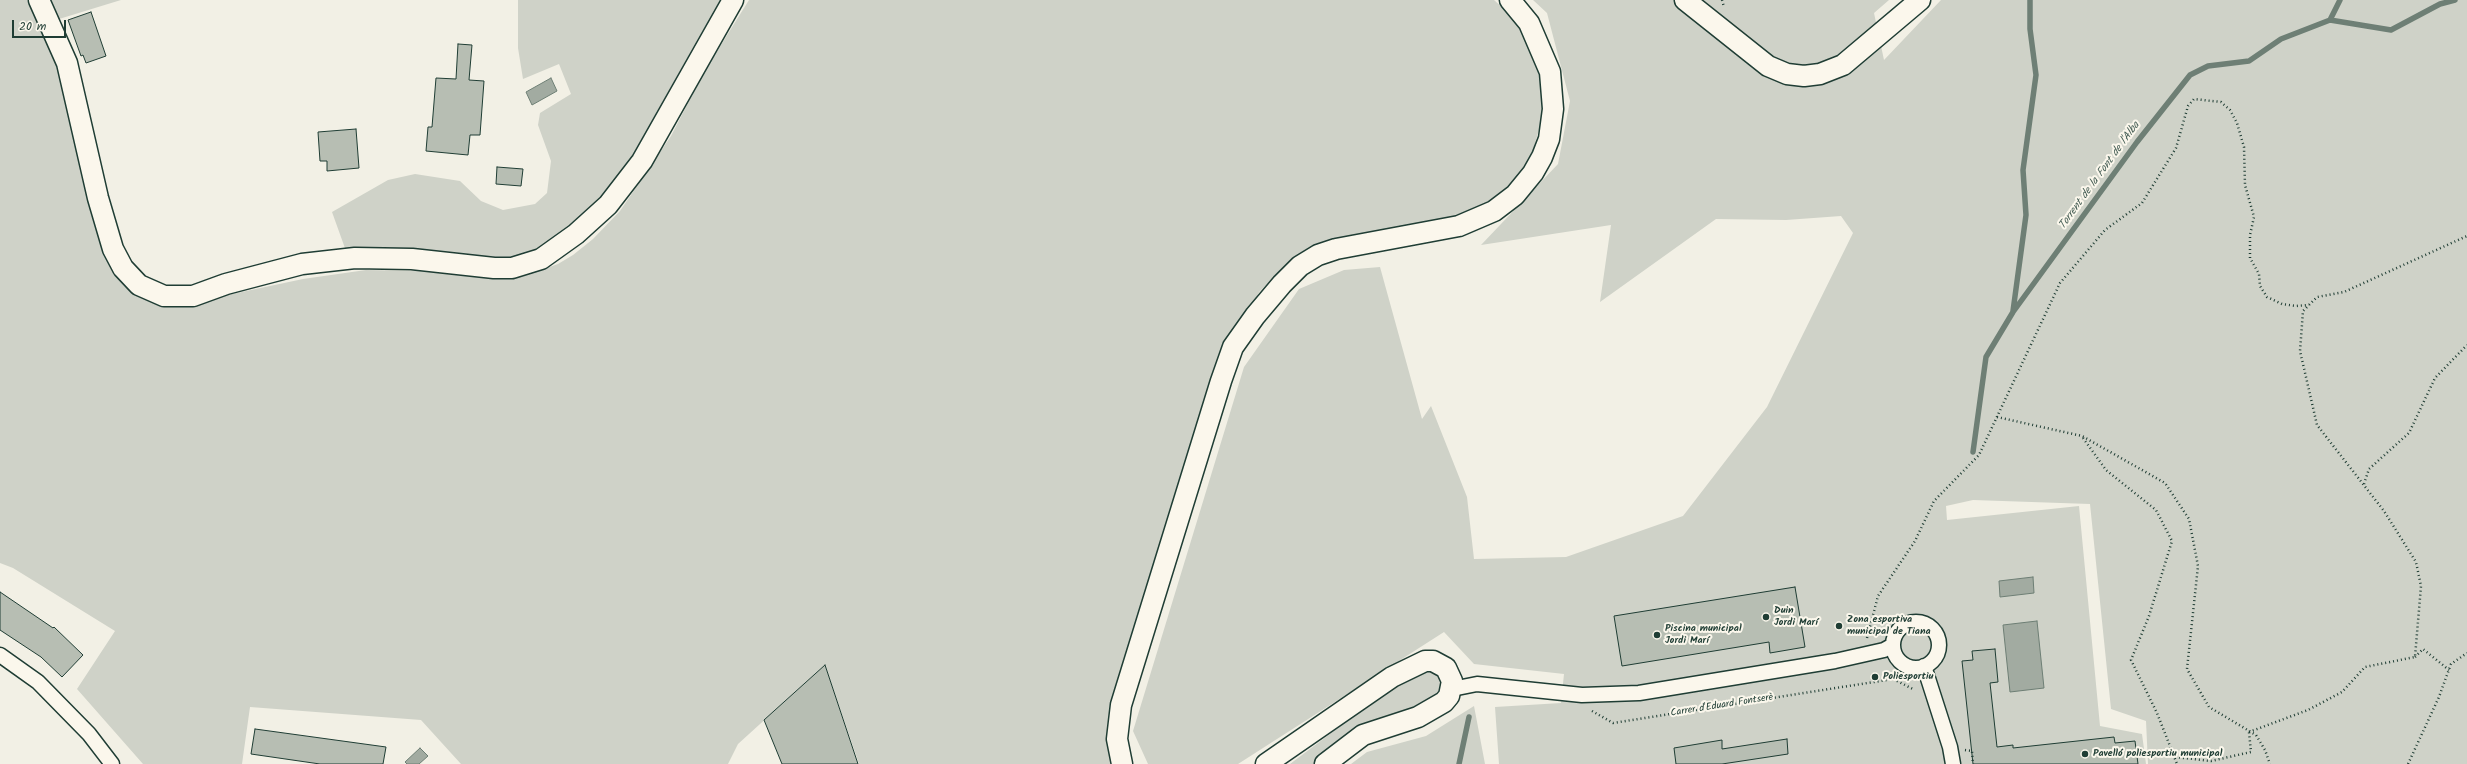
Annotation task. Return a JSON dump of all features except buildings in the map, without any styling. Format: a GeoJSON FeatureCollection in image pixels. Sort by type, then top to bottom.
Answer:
{"type":"FeatureCollection","features":[{"type":"Feature","properties":{"kind":"street"},"geometry":{"type":"LineString","coordinates":[[38,0],[68,63],[98,198],[113,249],[123,268],[139,285],[164,296],[193,296],[226,284],[302,264],[355,258],[412,259],[494,268],[512,268],[541,259],[576,234],[608,205],[642,162],[733,0]]}},
{"type":"Feature","properties":{"kind":"street"},"geometry":{"type":"LineString","coordinates":[[1122,764],[1118,739],[1121,705],[1221,381],[1233,347],[1254,316],[1296,270],[1318,255],[1336,249],[1459,226],[1494,211],[1515,195],[1542,157],[1549,139],[1553,109],[1550,72],[1529,23],[1510,0]]}},
{"type":"Feature","properties":{"kind":"street"},"geometry":{"type":"LineString","coordinates":[[1685,0],[1768,66],[1787,74],[1804,76],[1820,74],[1843,65],[1920,0]]}},
{"type":"Feature","properties":{"kind":"street"},"geometry":{"type":"LineString","coordinates":[[1920,622],[1930,626],[1938,640],[1936,656],[1924,666],[1917,668],[1903,664],[1897,658],[1893,645],[1898,630],[1905,624],[1920,622]]}},
{"type":"Feature","properties":{"kind":"street"},"geometry":{"type":"LineString","coordinates":[[1452,689],[1478,684],[1582,695],[1639,694],[1862,656],[1884,650],[1893,645]]}},
{"type":"Feature","properties":{"kind":"street"},"geometry":{"type":"LineString","coordinates":[[0,655],[38,682],[89,734],[112,764]]}},
{"type":"Feature","properties":{"kind":"street"},"geometry":{"type":"LineString","coordinates":[[1266,764],[1392,676],[1416,664],[1425,661],[1440,663],[1450,674],[1452,689],[1444,702],[1432,710],[1364,735],[1325,764]]}},
{"type":"Feature","properties":{"kind":"street"},"geometry":{"type":"LineString","coordinates":[[1924,666],[1950,747],[1953,764]]}},
{"type":"Feature","properties":{"kind":"path"},"geometry":{"type":"LineString","coordinates":[[1862,656],[1878,596],[1915,541],[1934,501],[1979,456],[2060,283],[2105,230],[2142,202],[2176,148],[2188,106],[2194,99],[2221,102],[2230,110],[2237,123],[2244,147],[2245,185],[2254,217],[2250,235],[2250,258],[2259,274],[2260,286],[2267,298],[2282,304],[2296,306],[2309,305]]}},
{"type":"Feature","properties":{"kind":"path"},"geometry":{"type":"LineString","coordinates":[[2415,657],[2421,586],[2416,562],[2364,484],[2317,425],[2300,351],[2303,311],[2318,297],[2344,292],[2467,236]]}},
{"type":"Feature","properties":{"kind":"path"},"geometry":{"type":"LineString","coordinates":[[2364,484],[2369,469],[2409,433],[2435,378],[2467,345]]}},
{"type":"Feature","properties":{"kind":"path"},"geometry":{"type":"LineString","coordinates":[[1997,417],[2082,436],[2165,483],[2189,519],[2198,566],[2187,669],[2209,707],[2256,735],[2266,750],[2270,764]]}},
{"type":"Feature","properties":{"kind":"path"},"geometry":{"type":"LineString","coordinates":[[2082,436],[2106,470],[2156,510],[2172,541],[2148,616],[2131,660],[2157,713],[2177,764]]}},
{"type":"Feature","properties":{"kind":"path"},"geometry":{"type":"LineString","coordinates":[[2249,732],[2308,710],[2342,692],[2365,667],[2415,657],[2423,649],[2449,670]]}},
{"type":"Feature","properties":{"kind":"path"},"geometry":{"type":"LineString","coordinates":[[2408,764],[2451,664],[2467,653]]}},
{"type":"Feature","properties":{"kind":"path","name":"Carrer d'Eduard Fontserè"},"geometry":{"type":"LineString","coordinates":[[1584,710],[1591,711],[1613,723],[1893,679],[1913,688],[1916,692]]}},
{"type":"Feature","properties":{"kind":"path"},"geometry":{"type":"LineString","coordinates":[[2175,757],[2212,761],[2252,752],[2249,732]]}},
{"type":"Feature","properties":{"kind":"path"},"geometry":{"type":"LineString","coordinates":[[1965,750],[1972,751],[1973,764]]}},
{"type":"Feature","properties":{"kind":"shaded area"},"geometry":{"type":"Polygon","coordinates":[[[0,0],[27,0],[45,32],[60,68],[118,275],[204,300],[303,279],[366,270],[423,271],[492,277],[521,277],[558,264],[573,255],[593,239],[620,211],[671,136],[704,72],[749,0],[1494,0],[1516,20],[1535,50],[1541,72],[1543,99],[1541,123],[1533,150],[1521,174],[1500,195],[1472,212],[1284,268],[1260,291],[1243,318],[1211,386],[1116,686],[1109,715],[1107,737],[1113,764],[859,764],[825,665],[738,744],[728,764],[461,764],[421,720],[250,707],[242,764],[143,764],[77,689],[115,631],[13,568],[0,563],[0,0]]]}},
{"type":"Feature","properties":{"kind":"shaded area"},"geometry":{"type":"Polygon","coordinates":[[[48,0],[121,0],[59,19],[48,0]]]}},
{"type":"Feature","properties":{"kind":"shaded area"},"geometry":{"type":"Polygon","coordinates":[[[518,0],[722,0],[700,35],[631,158],[593,210],[541,249],[511,258],[482,259],[346,251],[332,212],[388,180],[415,174],[460,181],[481,201],[503,210],[535,204],[547,193],[551,161],[538,125],[540,113],[571,94],[559,64],[523,79],[518,48],[518,0]]]}},
{"type":"Feature","properties":{"kind":"shaded area"},"geometry":{"type":"Polygon","coordinates":[[[1533,0],[1889,0],[1874,13],[1884,60],[1941,0],[2467,0],[2467,764],[2148,764],[2146,721],[2111,709],[2090,504],[1973,500],[1946,506],[1947,520],[2079,506],[2100,726],[2142,734],[2146,764],[1499,764],[1495,707],[1561,703],[1564,674],[1474,664],[1444,632],[1238,764],[1148,764],[1133,731],[1244,367],[1299,289],[1344,270],[1380,267],[1422,419],[1431,406],[1467,497],[1474,559],[1566,557],[1683,516],[1767,407],[1853,233],[1841,216],[1786,220],[1716,219],[1600,302],[1611,225],[1481,245],[1558,164],[1570,101],[1547,13],[1533,0]]]}},
{"type":"Feature","properties":{"kind":"shaded area"},"geometry":{"type":"Polygon","coordinates":[[[551,78],[557,91],[532,105],[526,92],[551,78]]]}},
{"type":"Feature","properties":{"kind":"shaded area"},"geometry":{"type":"Polygon","coordinates":[[[2033,577],[2034,593],[2000,597],[1999,581],[2033,577]]]}},
{"type":"Feature","properties":{"kind":"shaded area"},"geometry":{"type":"Polygon","coordinates":[[[2037,621],[2044,688],[2010,692],[2003,625],[2037,621]]]}},
{"type":"Feature","properties":{"kind":"shaded area"},"geometry":{"type":"Polygon","coordinates":[[[1427,668],[1437,672],[1444,686],[1436,698],[1320,764],[1290,764],[1411,673],[1427,668]]]}},
{"type":"Feature","properties":{"kind":"shaded area"},"geometry":{"type":"Polygon","coordinates":[[[1474,706],[1485,764],[1351,764],[1367,752],[1426,736],[1474,706]]]}},
{"type":"Feature","properties":{"kind":"shaded area"},"geometry":{"type":"Polygon","coordinates":[[[420,748],[428,756],[419,764],[407,764],[405,762],[420,748]]]}},
{"type":"Feature","properties":{"kind":"waterway"},"geometry":{"type":"LineString","coordinates":[[2013,311],[2026,215],[2023,170],[2036,75],[2030,29],[2030,0]]}},
{"type":"Feature","properties":{"kind":"waterway","name":"Torrent de la Font de l'Alba"},"geometry":{"type":"LineString","coordinates":[[1973,452],[1986,357],[2013,312],[2137,142],[2190,75],[2208,66],[2249,61],[2281,39],[2330,20],[2340,0]]}},
{"type":"Feature","properties":{"kind":"waterway"},"geometry":{"type":"LineString","coordinates":[[2330,20],[2391,30],[2440,4],[2455,0]]}},
{"type":"Feature","properties":{"kind":"waterway"},"geometry":{"type":"LineString","coordinates":[[1459,764],[1469,717]]}},
{"type":"Feature","properties":{"kind":"place","name":"Duin Jordi Marí"},"geometry":{"type":"Point","coordinates":[1766,617]}},
{"type":"Feature","properties":{"kind":"place","name":"Zona esportiva municipal de Tiana"},"geometry":{"type":"Point","coordinates":[1839,626]}},
{"type":"Feature","properties":{"kind":"place","name":"Piscina municipal Jordi Marí"},"geometry":{"type":"Point","coordinates":[1657,635]}},
{"type":"Feature","properties":{"kind":"place","name":"Poliesportiu"},"geometry":{"type":"Point","coordinates":[1875,677]}},
{"type":"Feature","properties":{"kind":"place","name":"Pavelló poliesportiu municipal"},"geometry":{"type":"Point","coordinates":[2085,754]}}]}
